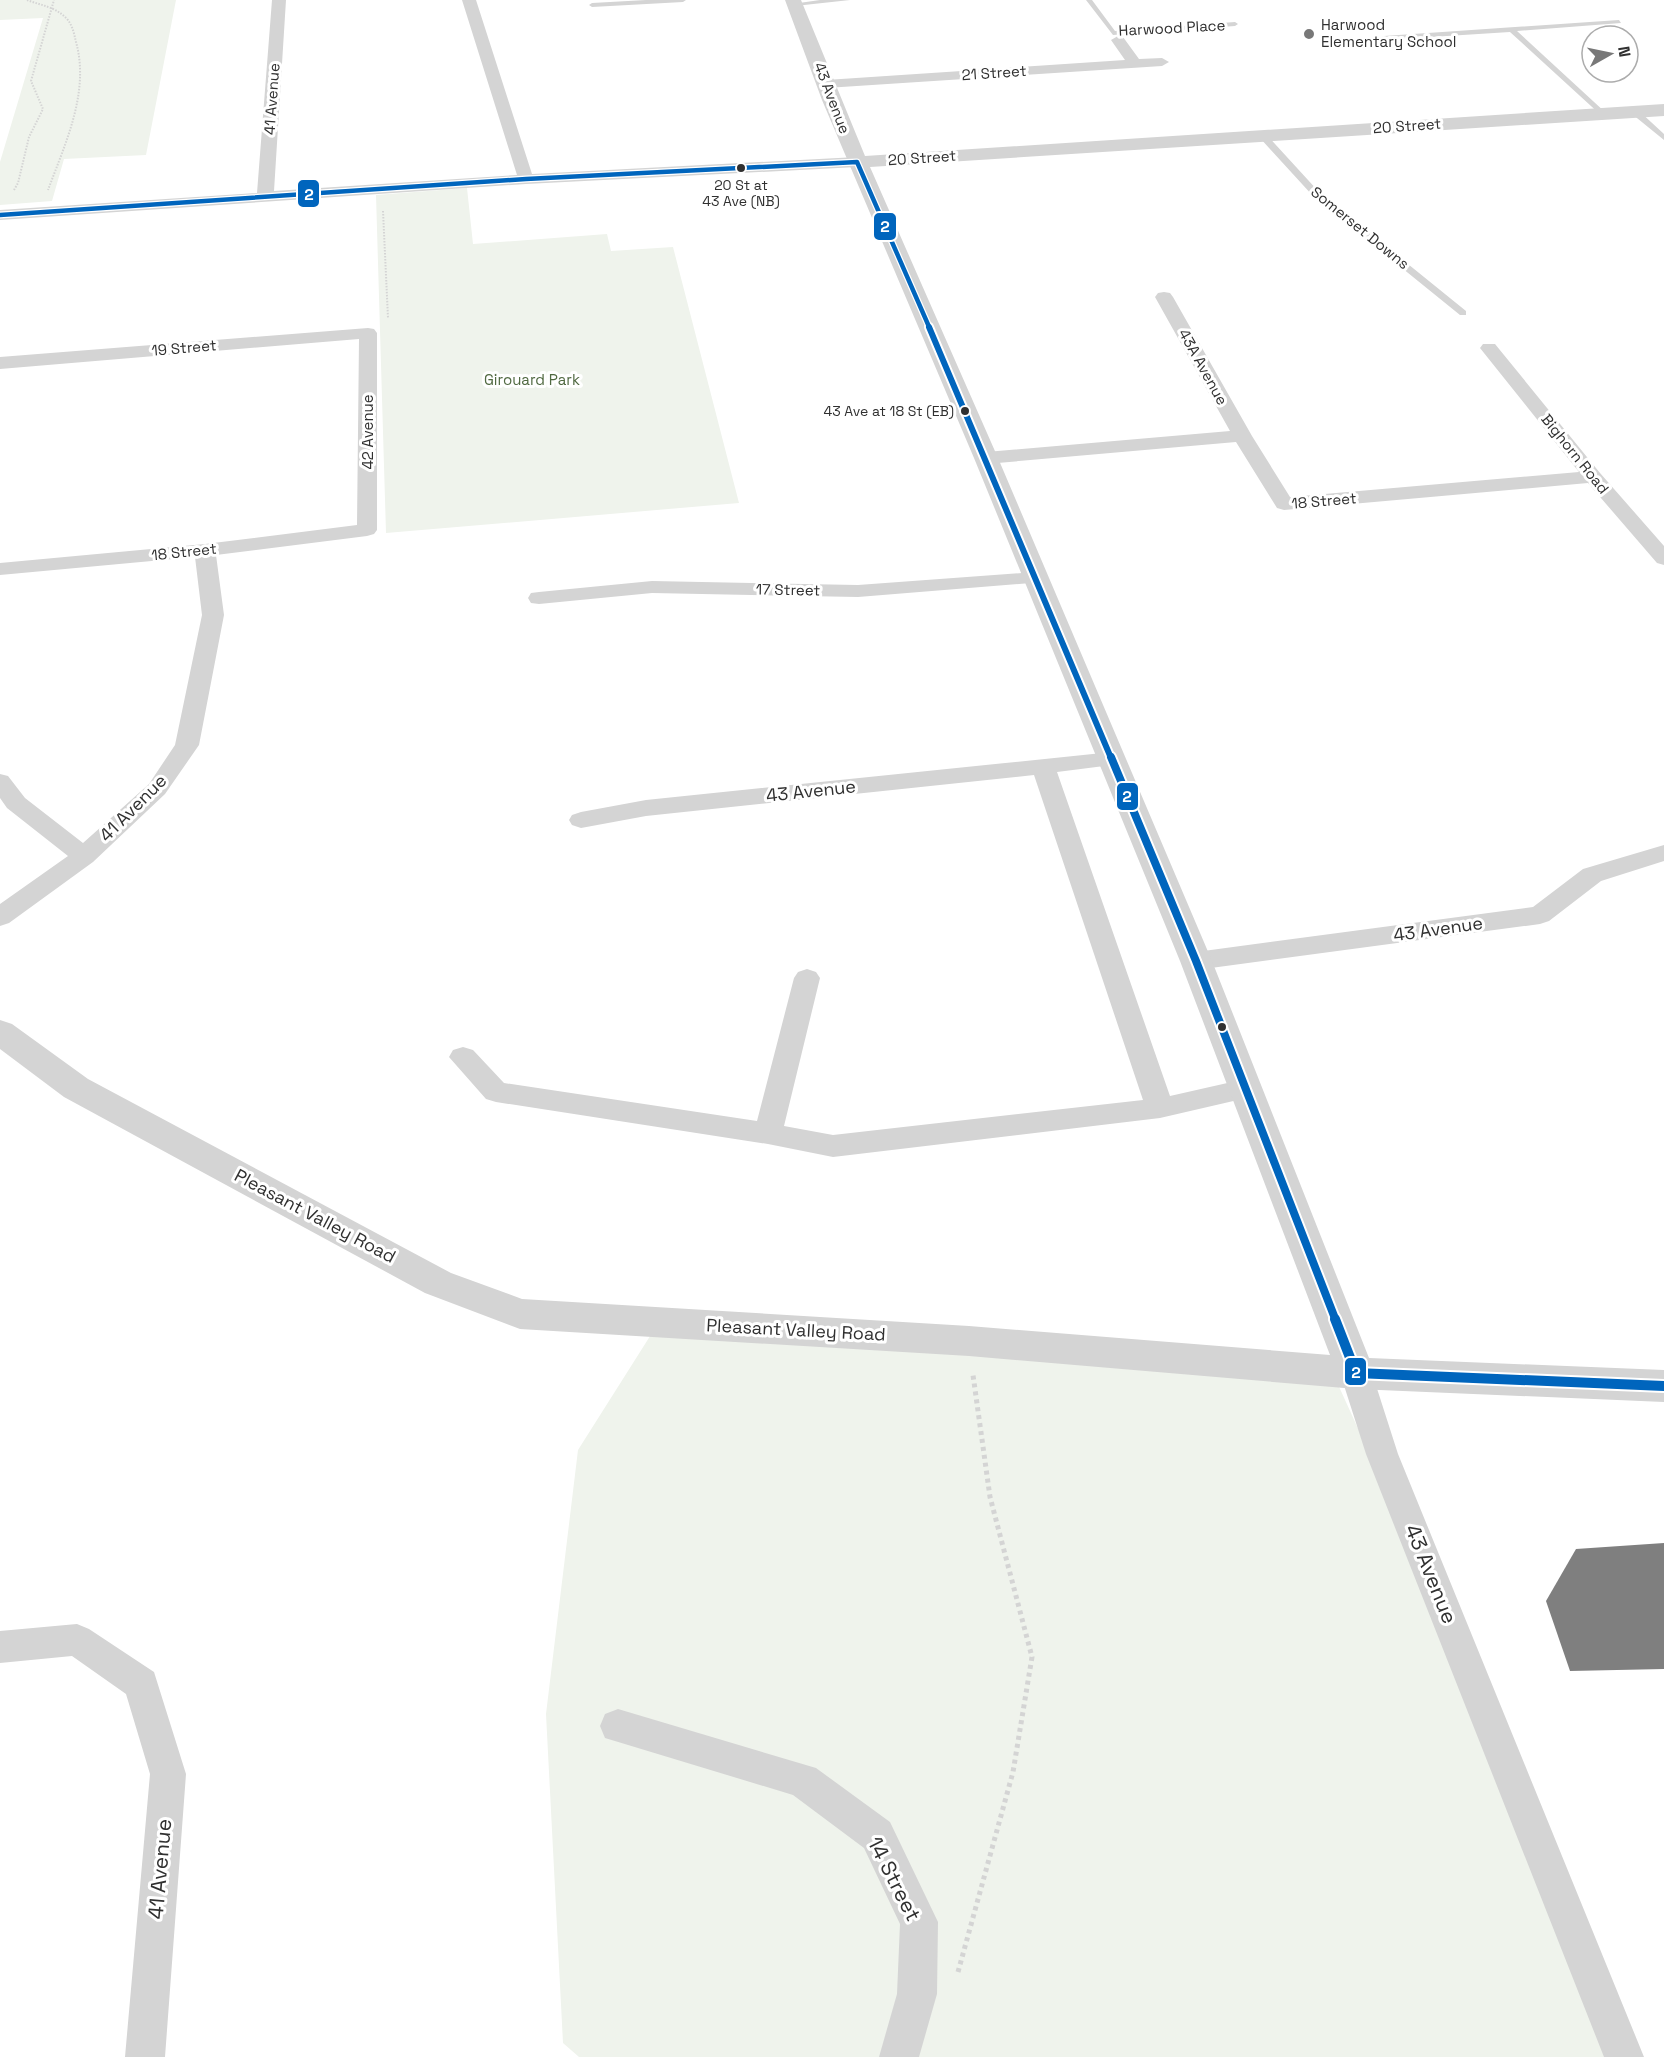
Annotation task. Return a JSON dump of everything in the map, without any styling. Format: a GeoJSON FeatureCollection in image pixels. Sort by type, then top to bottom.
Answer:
{"type":"FeatureCollection","features":[{"type":"Feature","properties":{"kind":"street","name":"41 Avenue"},"geometry":{"type":"LineString","coordinates":[[265,198],[279,0]]}},
{"type":"Feature","properties":{"kind":"street"},"geometry":{"type":"LineString","coordinates":[[469,0],[526,179]]}},
{"type":"Feature","properties":{"kind":"street","name":"43 Avenue"},"geometry":{"type":"LineString","coordinates":[[794,2],[857,162],[986,458],[1196,961],[1356,1373],[1382,1454],[1502,1748],[1624,2057]]}},
{"type":"Feature","properties":{"kind":"street"},"geometry":{"type":"LineString","coordinates":[[1118,40],[1134,63]]}},
{"type":"Feature","properties":{"kind":"street","name":"21 Street"},"geometry":{"type":"LineString","coordinates":[[826,84],[1162,62]]}},
{"type":"Feature","properties":{"kind":"street","name":"20 Street"},"geometry":{"type":"LineString","coordinates":[[2,215],[526,179],[857,162],[1664,110]]}},
{"type":"Feature","properties":{"kind":"street","name":"43A Avenue"},"geometry":{"type":"LineString","coordinates":[[1164,297],[1242,436]]}},
{"type":"Feature","properties":{"kind":"street","name":"19 Street"},"geometry":{"type":"LineString","coordinates":[[0,363],[368,333]]}},
{"type":"Feature","properties":{"kind":"street","name":"42 Avenue"},"geometry":{"type":"LineString","coordinates":[[367,530],[368,333]]}},
{"type":"Feature","properties":{"kind":"street","name":"Bighorn Road"},"geometry":{"type":"LineString","coordinates":[[1489,348],[1593,477],[1664,559]]}},
{"type":"Feature","properties":{"kind":"street"},"geometry":{"type":"LineString","coordinates":[[986,458],[1242,436]]}},
{"type":"Feature","properties":{"kind":"street","name":"18 Street"},"geometry":{"type":"LineString","coordinates":[[1242,436],[1284,504],[1593,477]]}},
{"type":"Feature","properties":{"kind":"street","name":"18 Street"},"geometry":{"type":"LineString","coordinates":[[1,568],[205,550],[367,530]]}},
{"type":"Feature","properties":{"kind":"street","name":"41 Avenue"},"geometry":{"type":"LineString","coordinates":[[0,917],[84,856],[157,789],[188,745],[213,615],[205,550]]}},
{"type":"Feature","properties":{"kind":"street","name":"17 Street"},"geometry":{"type":"LineString","coordinates":[[540,598],[652,587],[858,591],[1036,578]]}},
{"type":"Feature","properties":{"kind":"street","name":"43 Avenue"},"geometry":{"type":"LineString","coordinates":[[581,820],[646,808],[1112,759]]}},
{"type":"Feature","properties":{"kind":"street"},"geometry":{"type":"LineString","coordinates":[[1043,767],[1160,1108]]}},
{"type":"Feature","properties":{"kind":"street"},"geometry":{"type":"LineString","coordinates":[[0,781],[16,802],[84,856]]}},
{"type":"Feature","properties":{"kind":"street","name":"43 Avenue"},"geometry":{"type":"LineString","coordinates":[[1196,961],[1540,915],[1592,875],[1664,853]]}},
{"type":"Feature","properties":{"kind":"street"},"geometry":{"type":"LineString","coordinates":[[768,1133],[807,978]]}},
{"type":"Feature","properties":{"kind":"street","name":"Pleasant Valley Road"},"geometry":{"type":"LineString","coordinates":[[0,1032],[86,1093],[438,1283],[520,1314],[969,1341],[1356,1373],[1664,1386]]}},
{"type":"Feature","properties":{"kind":"street"},"geometry":{"type":"LineString","coordinates":[[463,1057],[496,1092],[768,1133],[833,1146],[1160,1108],[1245,1089]]}},
{"type":"Feature","properties":{"kind":"street","name":"41 Avenue"},"geometry":{"type":"LineString","coordinates":[[0,1647],[77,1640],[141,1684],[168,1774],[145,2057]]}},
{"type":"Feature","properties":{"kind":"street","name":"14 Street"},"geometry":{"type":"LineString","coordinates":[[618,1726],[803,1780],[877,1835],[919,1922],[917,1994],[899,2057]]}},
{"type":"Feature","properties":{"kind":"lane"},"geometry":{"type":"LineString","coordinates":[[592,5],[683,0]]}},
{"type":"Feature","properties":{"kind":"lane"},"geometry":{"type":"LineString","coordinates":[[794,2],[847,0]]}},
{"type":"Feature","properties":{"kind":"lane","name":"Harwood Place"},"geometry":{"type":"LineString","coordinates":[[1089,0],[1113,33],[1235,24]]}},
{"type":"Feature","properties":{"kind":"lane"},"geometry":{"type":"LineString","coordinates":[[1384,38],[1619,22]]}},
{"type":"Feature","properties":{"kind":"lane"},"geometry":{"type":"LineString","coordinates":[[1512,30],[1603,115]]}},
{"type":"Feature","properties":{"kind":"lane"},"geometry":{"type":"LineString","coordinates":[[1635,112],[1664,138]]}},
{"type":"Feature","properties":{"kind":"lane","name":"Somerset Downs"},"geometry":{"type":"LineString","coordinates":[[1263,136],[1316,194],[1463,313]]}},
{"type":"Feature","properties":{"kind":"path"},"geometry":{"type":"LineString","coordinates":[[27,0],[52,9],[68,20],[80,50],[81,87],[72,122],[48,190],[32,213]]}},
{"type":"Feature","properties":{"kind":"path"},"geometry":{"type":"LineString","coordinates":[[2,215],[18,183],[29,137],[43,109],[31,81],[54,0]]}},
{"type":"Feature","properties":{"kind":"path"},"geometry":{"type":"LineString","coordinates":[[368,333],[388,329],[382,189]]}},
{"type":"Feature","properties":{"kind":"path"},"geometry":{"type":"LineString","coordinates":[[957,1977],[1012,1772],[1032,1657],[990,1497],[969,1341]]}},
{"type":"Feature","properties":{"kind":"green space"},"geometry":{"type":"Polygon","coordinates":[[[0,0],[176,0],[146,155],[64,159],[52,201],[0,205],[0,162],[43,18],[0,20],[0,0]]]}},
{"type":"Feature","properties":{"kind":"green space","name":"Girouard Park"},"geometry":{"type":"Polygon","coordinates":[[[467,188],[473,244],[607,234],[611,251],[673,247],[739,503],[386,533],[376,195],[467,188]]]}},
{"type":"Feature","properties":{"kind":"green space"},"geometry":{"type":"Polygon","coordinates":[[[652,1333],[1326,1358],[1493,1726],[1633,2057],[579,2057],[563,2043],[546,1714],[578,1450],[652,1333]]]}},
{"type":"Feature","properties":{"kind":"building"},"geometry":{"type":"Polygon","coordinates":[[[1664,1543],[1664,1669],[1570,1671],[1546,1601],[1576,1549],[1664,1543]]]}},
{"type":"Feature","properties":{"kind":"transit line","name":"2"},"geometry":{"type":"LineString","coordinates":[[0,215],[526,179],[857,162],[986,458],[1196,961],[1356,1373],[1664,1386]]}},
{"type":"Feature","properties":{"kind":"place","name":"Harwood Elementary School"},"geometry":{"type":"Point","coordinates":[1309,34]}},
{"type":"Feature","properties":{"kind":"place","name":"20 St at 43 Ave (NB)"},"geometry":{"type":"Point","coordinates":[741,168]}},
{"type":"Feature","properties":{"kind":"place","name":"43 Ave at 18 St (EB)"},"geometry":{"type":"Point","coordinates":[965,411]}}]}
